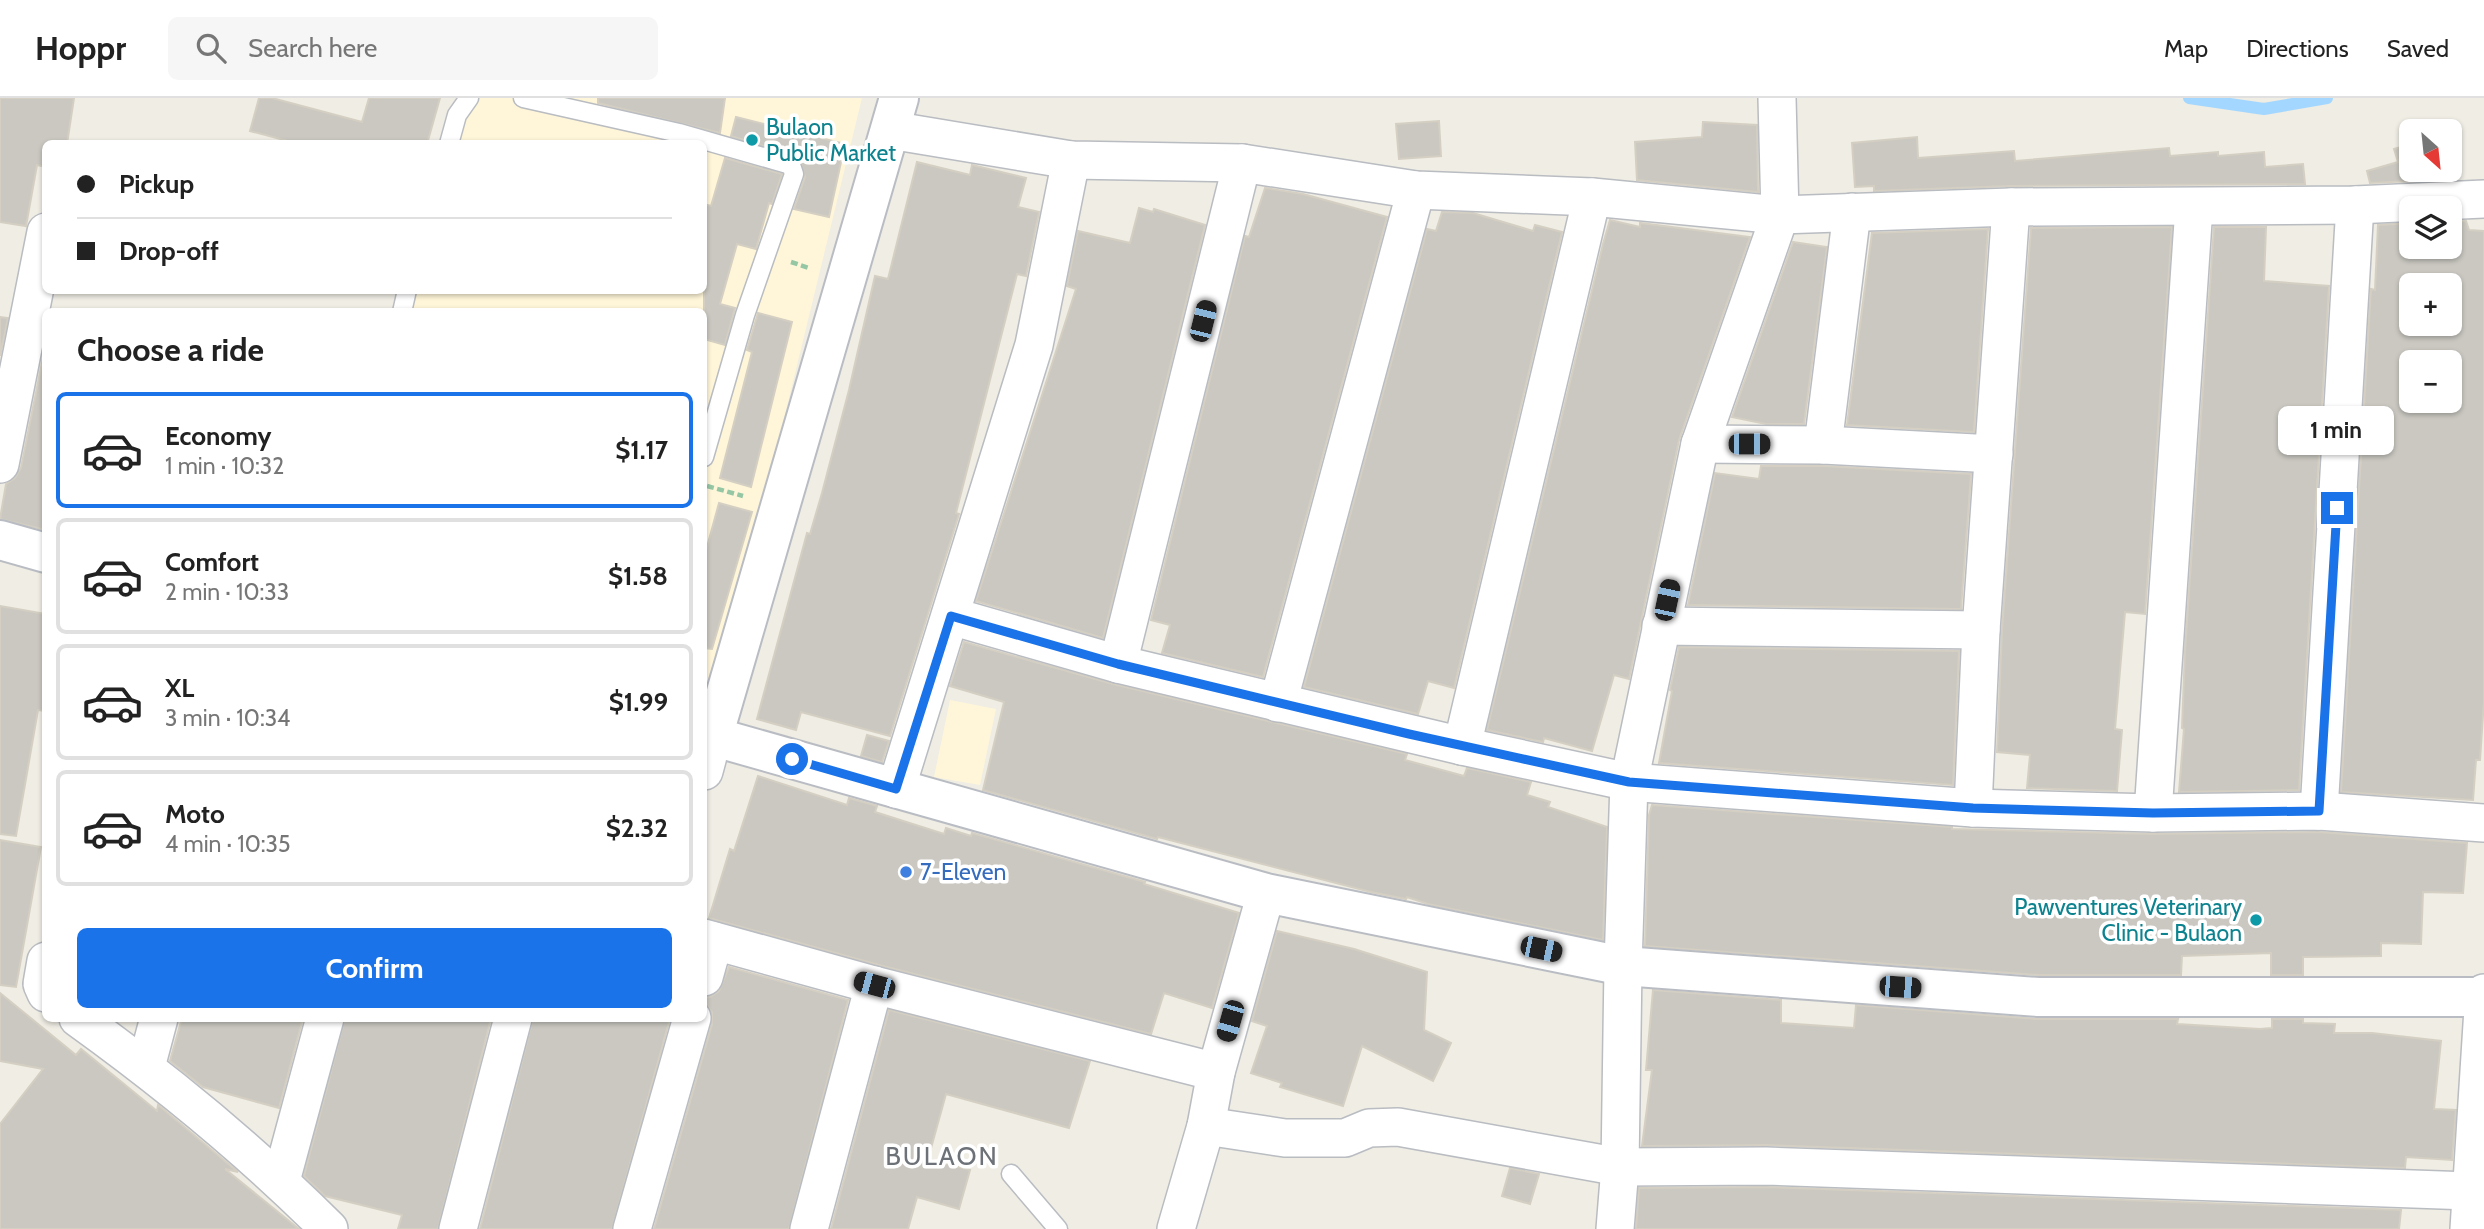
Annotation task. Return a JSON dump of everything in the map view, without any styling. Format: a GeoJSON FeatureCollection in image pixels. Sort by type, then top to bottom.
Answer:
{"type":"FeatureCollection","features":[{"type":"Feature","properties":{"kind":"street"},"geometry":{"type":"LineString","coordinates":[[2469,1229],[2484,996],[2038,997],[1623,965],[1266,893],[896,789],[707,747],[895,114],[1071,160],[1242,163],[1416,190],[1592,197],[1780,215],[2011,208],[2355,205],[2484,199]]}},
{"type":"Feature","properties":{"kind":"street"},"geometry":{"type":"LineString","coordinates":[[1615,1229],[1620,1167],[1629,782],[1700,444],[1780,215],[1777,116]]}},
{"type":"Feature","properties":{"kind":"street"},"geometry":{"type":"LineString","coordinates":[[896,789],[1034,345],[1071,160]]}},
{"type":"Feature","properties":{"kind":"street"},"geometry":{"type":"LineString","coordinates":[[1118,664],[1242,163]]}},
{"type":"Feature","properties":{"kind":"street"},"geometry":{"type":"LineString","coordinates":[[1278,703],[1416,190]]}},
{"type":"Feature","properties":{"kind":"street"},"geometry":{"type":"LineString","coordinates":[[1462,746],[1592,197]]}},
{"type":"Feature","properties":{"kind":"street"},"geometry":{"type":"LineString","coordinates":[[2319,811],[2355,205]]}},
{"type":"Feature","properties":{"kind":"street"},"geometry":{"type":"LineString","coordinates":[[2153,813],[2194,207]]}},
{"type":"Feature","properties":{"kind":"street"},"geometry":{"type":"LineString","coordinates":[[1973,808],[1981,630],[2011,208]]}},
{"type":"Feature","properties":{"kind":"street"},"geometry":{"type":"LineString","coordinates":[[1823,445],[1852,212]]}},
{"type":"Feature","properties":{"kind":"street"},"geometry":{"type":"LineString","coordinates":[[0,464],[42,252]]}},
{"type":"Feature","properties":{"kind":"street"},"geometry":{"type":"LineString","coordinates":[[1700,444],[1823,445],[1994,454]]}},
{"type":"Feature","properties":{"kind":"street"},"geometry":{"type":"LineString","coordinates":[[0,540],[42,552]]}},
{"type":"Feature","properties":{"kind":"street"},"geometry":{"type":"LineString","coordinates":[[951,616],[1118,664],[1462,746],[1629,782],[1973,808],[2153,813],[2319,811],[2484,823]]}},
{"type":"Feature","properties":{"kind":"street"},"geometry":{"type":"LineString","coordinates":[[1661,626],[1981,630]]}},
{"type":"Feature","properties":{"kind":"street"},"geometry":{"type":"LineString","coordinates":[[1176,1229],[1206,1126],[1216,1072],[1266,893]]}},
{"type":"Feature","properties":{"kind":"street"},"geometry":{"type":"LineString","coordinates":[[709,939],[874,985],[1216,1072]]}},
{"type":"Feature","properties":{"kind":"street"},"geometry":{"type":"LineString","coordinates":[[809,1229],[874,985]]}},
{"type":"Feature","properties":{"kind":"street"},"geometry":{"type":"LineString","coordinates":[[84,1022],[146,1067],[281,1181],[329,1229]]}},
{"type":"Feature","properties":{"kind":"street"},"geometry":{"type":"LineString","coordinates":[[146,1067],[158,1022]]}},
{"type":"Feature","properties":{"kind":"street"},"geometry":{"type":"LineString","coordinates":[[281,1181],[325,1022]]}},
{"type":"Feature","properties":{"kind":"street"},"geometry":{"type":"LineString","coordinates":[[458,1229],[512,1022]]}},
{"type":"Feature","properties":{"kind":"street"},"geometry":{"type":"LineString","coordinates":[[632,1229],[691,1022]]}},
{"type":"Feature","properties":{"kind":"street"},"geometry":{"type":"LineString","coordinates":[[1206,1126],[1285,1138],[1345,1138],[1369,1128],[1398,1127],[1620,1167],[1819,1167],[2470,1191]]}},
{"type":"Feature","properties":{"kind":"lane"},"geometry":{"type":"LineString","coordinates":[[450,140],[457,115],[469,98]]}},
{"type":"Feature","properties":{"kind":"lane"},"geometry":{"type":"LineString","coordinates":[[523,98],[704,140]]}},
{"type":"Feature","properties":{"kind":"lane"},"geometry":{"type":"LineString","coordinates":[[707,141],[791,165],[794,174],[708,426]]}},
{"type":"Feature","properties":{"kind":"lane"},"geometry":{"type":"LineString","coordinates":[[1011,1174],[1058,1229]]}},
{"type":"Feature","properties":{"kind":"shaded area","name":"Bulaon Public Market"},"geometry":{"type":"Polygon","coordinates":[[[456,98],[862,98],[715,703],[707,702],[707,308],[405,308],[409,294],[707,294],[707,140],[446,140],[456,98]]]}},
{"type":"Feature","properties":{"kind":"shaded area"},"geometry":{"type":"Polygon","coordinates":[[[950,700],[996,709],[980,785],[934,777],[950,700]]]}},
{"type":"Feature","properties":{"kind":"building"},"geometry":{"type":"Polygon","coordinates":[[[0,98],[74,98],[68,140],[42,140],[42,166],[37,165],[26,226],[0,222],[0,98]]]}},
{"type":"Feature","properties":{"kind":"building"},"geometry":{"type":"Polygon","coordinates":[[[259,98],[272,98],[362,122],[369,98],[440,98],[428,140],[284,140],[250,131],[259,98]]]}},
{"type":"Feature","properties":{"kind":"building"},"geometry":{"type":"Polygon","coordinates":[[[598,98],[725,98],[720,133],[598,103],[598,98]]]}},
{"type":"Feature","properties":{"kind":"building"},"geometry":{"type":"Polygon","coordinates":[[[736,117],[845,144],[829,217],[794,209],[805,177],[799,157],[731,136],[736,117]]]}},
{"type":"Feature","properties":{"kind":"building"},"geometry":{"type":"Polygon","coordinates":[[[1439,121],[1441,156],[1399,159],[1396,124],[1439,121]]]}},
{"type":"Feature","properties":{"kind":"building"},"geometry":{"type":"Polygon","coordinates":[[[1703,122],[1757,125],[1758,192],[1637,180],[1635,142],[1702,137],[1703,122]]]}},
{"type":"Feature","properties":{"kind":"building"},"geometry":{"type":"Polygon","coordinates":[[[1917,137],[1918,158],[2014,151],[2015,161],[2169,148],[2170,156],[2264,152],[2265,167],[2303,164],[2305,184],[2010,186],[1874,191],[1874,186],[1855,187],[1852,143],[1917,137]]]}},
{"type":"Feature","properties":{"kind":"building"},"geometry":{"type":"Polygon","coordinates":[[[2399,148],[2399,182],[2370,183],[2367,171],[2398,162],[2394,149],[2399,148]]]}},
{"type":"Feature","properties":{"kind":"building"},"geometry":{"type":"Polygon","coordinates":[[[725,158],[782,174],[772,204],[769,203],[756,249],[737,244],[720,304],[735,308],[725,345],[707,340],[704,294],[707,294],[707,205],[711,206],[725,158]]]}},
{"type":"Feature","properties":{"kind":"building"},"geometry":{"type":"Polygon","coordinates":[[[917,162],[970,175],[972,165],[1026,178],[1018,207],[1039,212],[1026,276],[1017,274],[956,513],[959,514],[890,736],[801,712],[796,730],[757,719],[807,533],[810,534],[822,493],[875,276],[888,279],[917,162]]]}},
{"type":"Feature","properties":{"kind":"building"},"geometry":{"type":"Polygon","coordinates":[[[1265,188],[1303,194],[1387,217],[1263,677],[1162,653],[1170,625],[1151,620],[1245,236],[1249,237],[1265,188]]]}},
{"type":"Feature","properties":{"kind":"building"},"geometry":{"type":"Polygon","coordinates":[[[1139,208],[1153,212],[1154,209],[1205,225],[1103,638],[976,601],[1076,289],[1067,286],[1078,231],[1130,243],[1139,208]]]}},
{"type":"Feature","properties":{"kind":"building"},"geometry":{"type":"Polygon","coordinates":[[[1442,212],[1473,213],[1533,231],[1535,225],[1562,232],[1454,688],[1428,681],[1418,714],[1304,687],[1427,229],[1436,231],[1442,212]]]}},
{"type":"Feature","properties":{"kind":"building"},"geometry":{"type":"Polygon","coordinates":[[[1610,220],[1640,227],[1640,223],[1750,237],[1679,440],[1629,679],[1614,675],[1592,751],[1544,738],[1543,742],[1487,730],[1610,220]]]}},
{"type":"Feature","properties":{"kind":"building"},"geometry":{"type":"Polygon","coordinates":[[[2462,221],[2466,221],[2469,230],[2484,231],[2484,700],[2480,760],[2476,760],[2473,800],[2341,792],[2371,289],[2375,290],[2378,225],[2399,224],[2399,259],[2462,259],[2462,221]]]}},
{"type":"Feature","properties":{"kind":"building"},"geometry":{"type":"Polygon","coordinates":[[[2172,227],[2145,614],[2125,612],[2115,729],[2122,730],[2117,791],[2027,788],[2030,755],[1997,752],[2002,631],[2031,228],[2172,227]]]}},
{"type":"Feature","properties":{"kind":"building"},"geometry":{"type":"Polygon","coordinates":[[[2214,227],[2266,227],[2264,281],[2329,286],[2299,790],[2179,792],[2184,729],[2185,651],[2214,227]]]}},
{"type":"Feature","properties":{"kind":"building"},"geometry":{"type":"Polygon","coordinates":[[[1988,229],[1974,432],[1847,425],[1872,233],[1988,229]]]}},
{"type":"Feature","properties":{"kind":"building"},"geometry":{"type":"Polygon","coordinates":[[[1793,242],[1827,247],[1804,424],[1766,424],[1732,417],[1793,242]]]}},
{"type":"Feature","properties":{"kind":"building"},"geometry":{"type":"Polygon","coordinates":[[[758,313],[792,322],[751,487],[720,478],[752,352],[747,350],[758,313]]]}},
{"type":"Feature","properties":{"kind":"building"},"geometry":{"type":"Polygon","coordinates":[[[0,317],[8,318],[0,356],[0,317]]]}},
{"type":"Feature","properties":{"kind":"building"},"geometry":{"type":"Polygon","coordinates":[[[42,362],[42,529],[0,519],[6,484],[15,478],[21,468],[42,362]]]}},
{"type":"Feature","properties":{"kind":"building"},"geometry":{"type":"Polygon","coordinates":[[[1761,466],[1822,466],[1971,474],[1961,609],[1688,605],[1715,473],[1759,479],[1761,466]]]}},
{"type":"Feature","properties":{"kind":"building"},"geometry":{"type":"Polygon","coordinates":[[[719,503],[752,512],[712,649],[707,648],[707,547],[719,503]]]}},
{"type":"Feature","properties":{"kind":"building"},"geometry":{"type":"Polygon","coordinates":[[[0,606],[42,613],[42,710],[38,710],[16,836],[0,834],[0,606]]]}},
{"type":"Feature","properties":{"kind":"building"},"geometry":{"type":"Polygon","coordinates":[[[964,642],[1113,684],[1407,754],[1405,760],[1464,776],[1467,768],[1531,782],[1527,795],[1550,802],[1548,807],[1607,827],[1603,940],[1428,904],[1407,897],[1406,899],[1371,892],[1158,837],[1157,839],[983,790],[1004,702],[950,686],[964,642]]]}},
{"type":"Feature","properties":{"kind":"building"},"geometry":{"type":"Polygon","coordinates":[[[1679,647],[1959,651],[1953,785],[1659,763],[1679,647]]]}},
{"type":"Feature","properties":{"kind":"building"},"geometry":{"type":"Polygon","coordinates":[[[867,735],[889,741],[882,762],[861,756],[867,735]]]}},
{"type":"Feature","properties":{"kind":"building"},"geometry":{"type":"Polygon","coordinates":[[[758,776],[847,805],[849,798],[877,806],[875,812],[944,834],[946,828],[971,836],[972,833],[1145,882],[1144,884],[1239,913],[1212,1008],[1164,993],[1151,1034],[879,965],[709,918],[730,849],[734,851],[758,776]]]}},
{"type":"Feature","properties":{"kind":"building"},"geometry":{"type":"Polygon","coordinates":[[[1652,805],[1952,829],[2152,834],[2318,832],[2467,843],[2463,893],[2423,892],[2421,944],[2381,943],[2381,956],[2303,957],[2303,975],[2271,975],[2271,953],[2182,956],[2181,975],[2039,975],[1645,946],[1649,815],[1652,805]]]}},
{"type":"Feature","properties":{"kind":"building"},"geometry":{"type":"Polygon","coordinates":[[[0,840],[41,847],[16,987],[0,985],[0,840]]]}},
{"type":"Feature","properties":{"kind":"building"},"geometry":{"type":"Polygon","coordinates":[[[1277,931],[1354,949],[1427,972],[1424,1030],[1451,1043],[1433,1081],[1362,1046],[1343,1106],[1280,1087],[1282,1083],[1251,1073],[1267,1026],[1252,1021],[1277,931]]]}},
{"type":"Feature","properties":{"kind":"building"},"geometry":{"type":"Polygon","coordinates":[[[729,967],[848,1000],[789,1229],[654,1229],[712,1024],[712,1012],[707,1005],[707,997],[719,991],[729,967]]]}},
{"type":"Feature","properties":{"kind":"building"},"geometry":{"type":"Polygon","coordinates":[[[1653,990],[1781,1000],[1781,1023],[1854,1028],[1856,1005],[2036,1019],[2178,1019],[2177,1024],[2260,1029],[2272,1028],[2272,1019],[2303,1019],[2303,1023],[2335,1024],[2334,1033],[2372,1033],[2441,1041],[2434,1109],[2456,1110],[2452,1160],[2406,1157],[2405,1168],[1767,1145],[1642,1146],[1652,1070],[1646,1070],[1653,990]]]}},
{"type":"Feature","properties":{"kind":"building"},"geometry":{"type":"Polygon","coordinates":[[[0,993],[76,1055],[81,1049],[157,1111],[158,1105],[238,1172],[225,1169],[299,1229],[0,1229],[0,1124],[43,1069],[0,1061],[0,993]]]}},
{"type":"Feature","properties":{"kind":"building"},"geometry":{"type":"Polygon","coordinates":[[[889,1010],[1090,1061],[1069,1128],[946,1094],[928,1159],[970,1170],[959,1209],[917,1197],[908,1229],[831,1229],[889,1010]]]}},
{"type":"Feature","properties":{"kind":"building"},"geometry":{"type":"Polygon","coordinates":[[[181,1022],[302,1022],[279,1108],[203,1087],[170,1061],[181,1022]]]}},
{"type":"Feature","properties":{"kind":"building"},"geometry":{"type":"Polygon","coordinates":[[[344,1022],[490,1022],[438,1229],[398,1229],[402,1215],[325,1196],[304,1176],[344,1022]]]}},
{"type":"Feature","properties":{"kind":"building"},"geometry":{"type":"Polygon","coordinates":[[[532,1022],[669,1022],[612,1229],[480,1229],[532,1022]]]}},
{"type":"Feature","properties":{"kind":"building"},"geometry":{"type":"Polygon","coordinates":[[[1510,1168],[1539,1174],[1530,1204],[1502,1196],[1510,1168]]]}},
{"type":"Feature","properties":{"kind":"building"},"geometry":{"type":"Polygon","coordinates":[[[1766,1187],[2401,1210],[2399,1229],[1636,1229],[1639,1188],[1766,1187]]]}},
{"type":"Feature","properties":{"kind":"waterway"},"geometry":{"type":"LineString","coordinates":[[2189,98],[2264,109],[2327,98]]}},
{"type":"Feature","properties":{"kind":"place","name":"Bulaon Public Market"},"geometry":{"type":"Point","coordinates":[752,140]}},
{"type":"Feature","properties":{"kind":"place","name":"7-Eleven"},"geometry":{"type":"Point","coordinates":[906,872]}},
{"type":"Feature","properties":{"kind":"place","name":"Pawventures Veterinary Clinic - Bulaon"},"geometry":{"type":"Point","coordinates":[2256,920]}},
{"type":"Feature","properties":{"kind":"district","name":"BULAON"},"geometry":{"type":"Point","coordinates":[942,1156]}},
{"type":"Feature","properties":{"kind":"route"},"geometry":{"type":"LineString","coordinates":[[792,759],[896,789],[951,616],[1118,664],[1409,734],[1629,782],[1973,808],[2153,813],[2319,811],[2337,508]]}}]}
